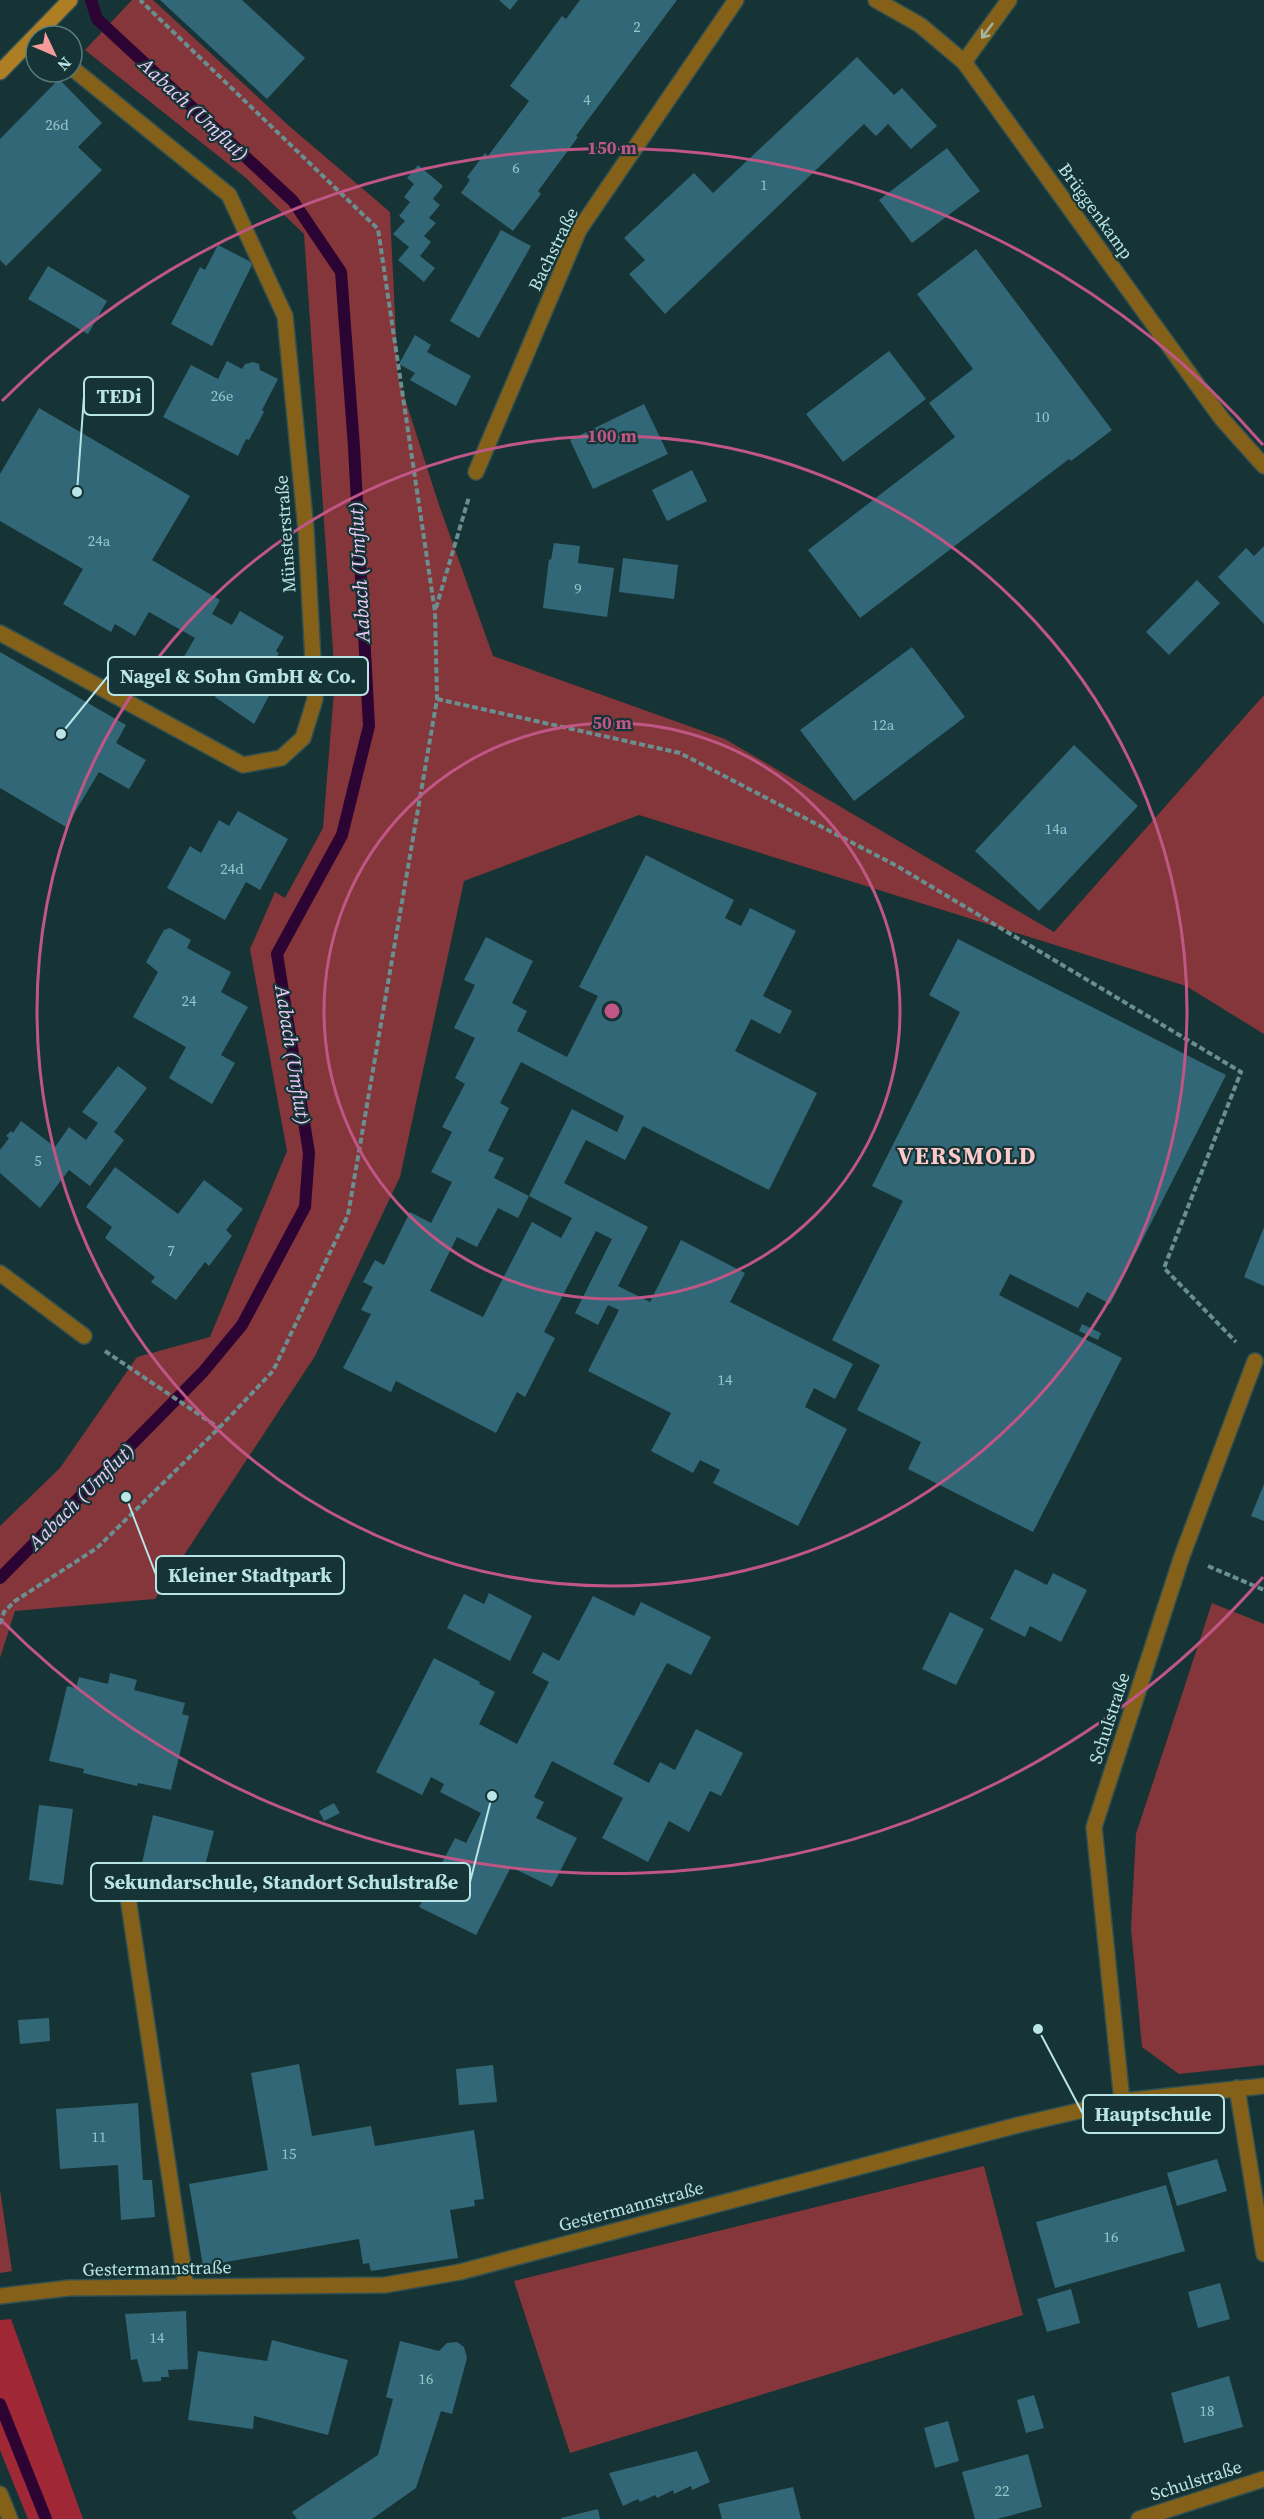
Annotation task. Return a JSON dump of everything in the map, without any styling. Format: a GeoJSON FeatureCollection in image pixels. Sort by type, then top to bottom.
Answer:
{"type":"FeatureCollection","features":[{"type":"Feature","properties":{"kind":"street","name":"Bachstraße"},"geometry":{"type":"LineString","coordinates":[[476,472],[579,230],[736,0]]}},
{"type":"Feature","properties":{"kind":"street","name":"Brüggenkamp"},"geometry":{"type":"LineString","coordinates":[[876,0],[920,25],[964,62],[1222,419],[1264,466]]}},
{"type":"Feature","properties":{"kind":"street"},"geometry":{"type":"LineString","coordinates":[[964,62],[1009,0]]}},
{"type":"Feature","properties":{"kind":"street"},"geometry":{"type":"LineString","coordinates":[[46,24],[63,3]]}},
{"type":"Feature","properties":{"kind":"street"},"geometry":{"type":"LineString","coordinates":[[0,72],[24,49]]}},
{"type":"Feature","properties":{"kind":"street","name":"Münsterstraße"},"geometry":{"type":"LineString","coordinates":[[0,633],[243,765],[281,758],[303,738],[315,699],[306,530],[285,316],[229,195],[84,78]]}},
{"type":"Feature","properties":{"kind":"street"},"geometry":{"type":"LineString","coordinates":[[0,1273],[84,1336]]}},
{"type":"Feature","properties":{"kind":"street","name":"Schulstraße"},"geometry":{"type":"LineString","coordinates":[[1122,2101],[1094,1827],[1182,1556],[1255,1361]]}},
{"type":"Feature","properties":{"kind":"street"},"geometry":{"type":"LineString","coordinates":[[127,1891],[186,2286]]}},
{"type":"Feature","properties":{"kind":"street","name":"Gestermannstraße"},"geometry":{"type":"LineString","coordinates":[[2,2296],[69,2288],[385,2285],[460,2272],[1018,2125],[1122,2101],[1264,2086]]}},
{"type":"Feature","properties":{"kind":"street"},"geometry":{"type":"LineString","coordinates":[[1237,2088],[1264,2253]]}},
{"type":"Feature","properties":{"kind":"street","name":"Schulstraße"},"geometry":{"type":"LineString","coordinates":[[1139,2519],[1264,2478]]}},
{"type":"Feature","properties":{"kind":"street"},"geometry":{"type":"LineString","coordinates":[[0,2494],[10,2519]]}},
{"type":"Feature","properties":{"kind":"path"},"geometry":{"type":"LineString","coordinates":[[0,1624],[4,1612],[15,1601],[97,1548],[219,1428],[273,1371],[348,1215],[437,699],[435,612],[378,229],[140,0]]}},
{"type":"Feature","properties":{"kind":"path"},"geometry":{"type":"LineString","coordinates":[[435,612],[476,472]]}},
{"type":"Feature","properties":{"kind":"path"},"geometry":{"type":"LineString","coordinates":[[437,699],[680,753],[897,866],[1241,1072],[1164,1268],[1255,1361]]}},
{"type":"Feature","properties":{"kind":"path"},"geometry":{"type":"LineString","coordinates":[[84,1336],[219,1428]]}},
{"type":"Feature","properties":{"kind":"path"},"geometry":{"type":"LineString","coordinates":[[1182,1556],[1264,1590]]}},
{"type":"Feature","properties":{"kind":"shaded area"},"geometry":{"type":"Polygon","coordinates":[[[132,0],[153,0],[288,125],[390,212],[398,377],[438,502],[493,656],[725,739],[1054,932],[1264,695],[1264,1034],[1186,986],[639,815],[464,881],[400,1177],[315,1356],[155,1599],[15,1611],[0,1658],[0,1526],[60,1468],[137,1357],[210,1337],[287,1151],[250,949],[275,892],[285,898],[323,828],[335,679],[304,234],[246,178],[85,50],[132,0]]]}},
{"type":"Feature","properties":{"kind":"shaded area"},"geometry":{"type":"Polygon","coordinates":[[[1212,1603],[1264,1624],[1264,2065],[1179,2074],[1142,2047],[1131,1928],[1136,1834],[1212,1603]]]}},
{"type":"Feature","properties":{"kind":"shaded area"},"geometry":{"type":"Polygon","coordinates":[[[984,2166],[1023,2315],[570,2453],[514,2281],[984,2166]]]}},
{"type":"Feature","properties":{"kind":"shaded area"},"geometry":{"type":"Polygon","coordinates":[[[0,2190],[12,2271],[0,2273],[0,2190]]]}},
{"type":"Feature","properties":{"kind":"shaded area"},"geometry":{"type":"Polygon","coordinates":[[[11,2319],[83,2519],[28,2519],[0,2450],[0,2320],[11,2319]]]}},
{"type":"Feature","properties":{"kind":"building"},"geometry":{"type":"Polygon","coordinates":[[[160,0],[242,0],[305,58],[267,99],[160,0]]]}},
{"type":"Feature","properties":{"kind":"building"},"geometry":{"type":"Polygon","coordinates":[[[499,0],[518,0],[510,10],[499,0]]]}},
{"type":"Feature","properties":{"kind":"building"},"geometry":{"type":"Polygon","coordinates":[[[580,0],[677,0],[576,136],[578,137],[538,191],[541,194],[513,231],[461,193],[470,180],[467,177],[485,153],[488,156],[529,101],[510,86],[562,16],[566,19],[580,0]]]}},
{"type":"Feature","properties":{"kind":"building"},"geometry":{"type":"Polygon","coordinates":[[[857,57],[894,95],[902,88],[937,126],[911,149],[888,124],[876,136],[864,124],[665,314],[629,274],[645,260],[624,238],[694,173],[713,193],[857,57]]]}},
{"type":"Feature","properties":{"kind":"building"},"geometry":{"type":"Polygon","coordinates":[[[54,84],[64,84],[102,123],[78,147],[102,170],[6,266],[0,260],[0,139],[54,84]]]}},
{"type":"Feature","properties":{"kind":"building"},"geometry":{"type":"Polygon","coordinates":[[[947,148],[980,191],[912,243],[879,200],[947,148]]]}},
{"type":"Feature","properties":{"kind":"building"},"geometry":{"type":"Polygon","coordinates":[[[418,165],[443,186],[433,199],[440,205],[429,218],[436,223],[424,236],[431,242],[420,256],[435,268],[424,282],[398,260],[409,247],[393,234],[405,221],[399,216],[410,202],[404,197],[414,184],[407,178],[418,165]]]}},
{"type":"Feature","properties":{"kind":"building"},"geometry":{"type":"Polygon","coordinates":[[[501,230],[531,246],[479,338],[450,321],[501,230]]]}},
{"type":"Feature","properties":{"kind":"building"},"geometry":{"type":"Polygon","coordinates":[[[218,245],[253,263],[212,346],[171,324],[200,267],[205,270],[218,245]]]}},
{"type":"Feature","properties":{"kind":"building"},"geometry":{"type":"Polygon","coordinates":[[[976,249],[1112,430],[1071,461],[1069,459],[860,618],[808,550],[955,437],[929,403],[973,369],[917,294],[976,249]]]}},
{"type":"Feature","properties":{"kind":"building"},"geometry":{"type":"Polygon","coordinates":[[[48,266],[107,301],[88,334],[28,299],[48,266]]]}},
{"type":"Feature","properties":{"kind":"building"},"geometry":{"type":"Polygon","coordinates":[[[415,335],[431,345],[427,352],[471,376],[456,406],[410,380],[415,373],[399,364],[415,335]]]}},
{"type":"Feature","properties":{"kind":"building"},"geometry":{"type":"Polygon","coordinates":[[[889,351],[926,399],[843,462],[806,414],[889,351]]]}},
{"type":"Feature","properties":{"kind":"building"},"geometry":{"type":"Polygon","coordinates":[[[227,361],[242,369],[245,364],[253,362],[259,364],[260,370],[278,379],[262,410],[264,412],[238,456],[163,417],[191,365],[218,379],[227,361]]]}},
{"type":"Feature","properties":{"kind":"building"},"geometry":{"type":"Polygon","coordinates":[[[644,404],[668,454],[593,489],[570,440],[644,404]]]}},
{"type":"Feature","properties":{"kind":"building"},"geometry":{"type":"Polygon","coordinates":[[[39,408],[190,496],[152,560],[220,600],[212,614],[232,625],[240,611],[284,637],[276,651],[279,653],[263,681],[258,678],[254,685],[270,694],[254,724],[215,697],[217,693],[176,670],[195,638],[149,612],[135,636],[115,624],[111,632],[63,604],[83,569],[0,521],[0,474],[39,408]]]}},
{"type":"Feature","properties":{"kind":"building"},"geometry":{"type":"Polygon","coordinates":[[[692,470],[707,501],[667,521],[652,490],[692,470]]]}},
{"type":"Feature","properties":{"kind":"building"},"geometry":{"type":"Polygon","coordinates":[[[554,543],[580,546],[578,563],[614,568],[607,617],[543,608],[549,559],[551,560],[554,543]]]}},
{"type":"Feature","properties":{"kind":"building"},"geometry":{"type":"Polygon","coordinates":[[[1264,546],[1264,624],[1218,577],[1246,548],[1254,556],[1264,546]]]}},
{"type":"Feature","properties":{"kind":"building"},"geometry":{"type":"Polygon","coordinates":[[[623,558],[678,565],[674,599],[619,592],[623,558]]]}},
{"type":"Feature","properties":{"kind":"building"},"geometry":{"type":"Polygon","coordinates":[[[1197,580],[1220,603],[1169,655],[1146,632],[1197,580]]]}},
{"type":"Feature","properties":{"kind":"building"},"geometry":{"type":"Polygon","coordinates":[[[912,647],[965,717],[854,801],[800,730],[912,647]]]}},
{"type":"Feature","properties":{"kind":"building"},"geometry":{"type":"Polygon","coordinates":[[[0,652],[126,725],[116,743],[146,760],[129,789],[99,772],[66,827],[0,788],[0,652]]]}},
{"type":"Feature","properties":{"kind":"building"},"geometry":{"type":"Polygon","coordinates":[[[1074,745],[1138,806],[1039,911],[975,851],[1074,745]]]}},
{"type":"Feature","properties":{"kind":"building"},"geometry":{"type":"Polygon","coordinates":[[[238,811],[288,839],[260,890],[246,882],[225,920],[167,888],[190,846],[201,853],[219,820],[229,826],[238,811]]]}},
{"type":"Feature","properties":{"kind":"building"},"geometry":{"type":"Polygon","coordinates":[[[646,855],[734,900],[725,918],[741,926],[750,908],[796,931],[763,996],[792,1011],[780,1034],[751,1019],[735,1051],[817,1093],[769,1190],[643,1126],[625,1160],[586,1140],[564,1183],[648,1227],[618,1286],[650,1302],[681,1240],[745,1273],[730,1302],[853,1364],[835,1399],[814,1388],[805,1407],[847,1429],[798,1526],[713,1483],[720,1470],[700,1460],[693,1473],[651,1451],[671,1413],[588,1371],[619,1310],[608,1305],[598,1325],[575,1313],[612,1239],[596,1231],[544,1332],[555,1338],[525,1397],[517,1392],[496,1433],[396,1381],[391,1392],[343,1368],[371,1314],[361,1310],[373,1287],[363,1282],[375,1260],[384,1265],[410,1212],[431,1223],[452,1182],[431,1172],[452,1132],[442,1127],[465,1084],[455,1078],[475,1038],[454,1028],[475,985],[464,980],[486,937],[533,961],[512,1003],[527,1011],[517,1031],[567,1057],[598,996],[579,987],[646,855]],[[521,1062],[500,1103],[509,1108],[488,1151],[504,1158],[494,1178],[529,1196],[572,1109],[617,1132],[624,1116],[521,1062]],[[529,1196],[518,1218],[498,1208],[477,1247],[457,1237],[430,1291],[483,1317],[532,1222],[561,1238],[572,1218],[529,1196]]]}},
{"type":"Feature","properties":{"kind":"building"},"geometry":{"type":"Polygon","coordinates":[[[170,928],[191,940],[187,948],[231,972],[221,992],[248,1007],[221,1055],[235,1063],[212,1104],[169,1078],[186,1047],[133,1017],[158,972],[146,962],[164,930],[170,928]]]}},
{"type":"Feature","properties":{"kind":"building"},"geometry":{"type":"Polygon","coordinates":[[[958,939],[1226,1075],[1110,1304],[1087,1292],[1078,1308],[1010,1274],[999,1295],[1122,1358],[1033,1532],[908,1469],[921,1442],[857,1410],[880,1365],[832,1340],[903,1201],[872,1186],[960,1012],[929,995],[958,939]]]}},
{"type":"Feature","properties":{"kind":"building"},"geometry":{"type":"Polygon","coordinates":[[[118,1066],[147,1088],[114,1132],[124,1140],[90,1186],[69,1170],[40,1208],[0,1173],[0,1150],[9,1138],[6,1136],[11,1131],[13,1133],[21,1121],[55,1147],[69,1127],[86,1140],[98,1123],[82,1112],[118,1066]]]}},
{"type":"Feature","properties":{"kind":"building"},"geometry":{"type":"Polygon","coordinates":[[[115,1167],[178,1214],[204,1180],[243,1209],[226,1230],[232,1236],[209,1266],[205,1262],[176,1300],[151,1282],[155,1277],[105,1238],[112,1227],[86,1207],[115,1167]]]}},
{"type":"Feature","properties":{"kind":"building"},"geometry":{"type":"Polygon","coordinates":[[[1264,1227],[1264,1286],[1244,1277],[1264,1227]]]}},
{"type":"Feature","properties":{"kind":"building"},"geometry":{"type":"Polygon","coordinates":[[[1082,1324],[1101,1333],[1098,1340],[1079,1331],[1082,1324]]]}},
{"type":"Feature","properties":{"kind":"building"},"geometry":{"type":"Polygon","coordinates":[[[1264,1484],[1264,1521],[1251,1516],[1264,1484]]]}},
{"type":"Feature","properties":{"kind":"building"},"geometry":{"type":"Polygon","coordinates":[[[1015,1569],[1047,1585],[1053,1573],[1087,1590],[1061,1642],[1030,1626],[1025,1637],[990,1619],[1015,1569]]]}},
{"type":"Feature","properties":{"kind":"building"},"geometry":{"type":"Polygon","coordinates":[[[489,1593],[532,1616],[510,1661],[447,1628],[464,1594],[484,1604],[489,1593]]]}},
{"type":"Feature","properties":{"kind":"building"},"geometry":{"type":"Polygon","coordinates":[[[593,1596],[634,1616],[641,1602],[711,1637],[691,1675],[667,1663],[613,1764],[649,1783],[660,1762],[675,1770],[696,1729],[743,1753],[721,1796],[710,1791],[689,1832],[669,1821],[648,1862],[602,1838],[623,1798],[552,1761],[534,1797],[544,1802],[536,1818],[577,1838],[552,1887],[511,1867],[476,1935],[419,1907],[455,1838],[466,1843],[481,1813],[440,1792],[444,1784],[431,1777],[422,1795],[376,1772],[434,1658],[495,1692],[479,1724],[517,1744],[549,1682],[532,1673],[543,1652],[559,1661],[593,1596]]]}},
{"type":"Feature","properties":{"kind":"building"},"geometry":{"type":"Polygon","coordinates":[[[950,1612],[984,1629],[956,1685],[922,1669],[950,1612]]]}},
{"type":"Feature","properties":{"kind":"building"},"geometry":{"type":"Polygon","coordinates":[[[110,1673],[137,1680],[134,1690],[185,1703],[182,1714],[189,1716],[171,1790],[138,1783],[137,1786],[83,1773],[84,1769],[49,1761],[67,1686],[76,1688],[79,1677],[108,1684],[110,1673]]]}},
{"type":"Feature","properties":{"kind":"building"},"geometry":{"type":"Polygon","coordinates":[[[334,1803],[340,1813],[324,1821],[319,1811],[334,1803]]]}},
{"type":"Feature","properties":{"kind":"building"},"geometry":{"type":"Polygon","coordinates":[[[39,1805],[73,1809],[63,1885],[29,1880],[39,1805]]]}},
{"type":"Feature","properties":{"kind":"building"},"geometry":{"type":"Polygon","coordinates":[[[153,1815],[214,1831],[202,1877],[142,1863],[153,1815]]]}},
{"type":"Feature","properties":{"kind":"building"},"geometry":{"type":"Polygon","coordinates":[[[49,2018],[50,2041],[20,2044],[18,2020],[49,2018]]]}},
{"type":"Feature","properties":{"kind":"building"},"geometry":{"type":"Polygon","coordinates":[[[299,2064],[312,2136],[371,2126],[375,2146],[474,2130],[484,2199],[474,2200],[475,2206],[450,2210],[458,2258],[371,2271],[369,2263],[363,2264],[359,2239],[203,2266],[189,2184],[268,2170],[251,2073],[299,2064]]]}},
{"type":"Feature","properties":{"kind":"building"},"geometry":{"type":"Polygon","coordinates":[[[493,2065],[497,2102],[459,2105],[456,2069],[493,2065]]]}},
{"type":"Feature","properties":{"kind":"building"},"geometry":{"type":"Polygon","coordinates":[[[138,2103],[143,2180],[152,2180],[155,2217],[121,2220],[118,2165],[60,2169],[56,2109],[138,2103]]]}},
{"type":"Feature","properties":{"kind":"building"},"geometry":{"type":"Polygon","coordinates":[[[1217,2159],[1227,2191],[1177,2206],[1167,2173],[1217,2159]]]}},
{"type":"Feature","properties":{"kind":"building"},"geometry":{"type":"Polygon","coordinates":[[[1166,2185],[1185,2251],[1055,2288],[1036,2222],[1166,2185]]]}},
{"type":"Feature","properties":{"kind":"building"},"geometry":{"type":"Polygon","coordinates":[[[1220,2283],[1230,2319],[1198,2328],[1188,2292],[1220,2283]]]}},
{"type":"Feature","properties":{"kind":"building"},"geometry":{"type":"Polygon","coordinates":[[[1071,2289],[1080,2323],[1047,2332],[1037,2299],[1071,2289]]]}},
{"type":"Feature","properties":{"kind":"building"},"geometry":{"type":"Polygon","coordinates":[[[186,2311],[188,2369],[168,2370],[169,2377],[161,2377],[161,2381],[143,2382],[137,2359],[131,2360],[125,2314],[186,2311]]]}},
{"type":"Feature","properties":{"kind":"building"},"geometry":{"type":"Polygon","coordinates":[[[272,2340],[348,2360],[328,2435],[254,2416],[253,2429],[188,2420],[198,2351],[267,2361],[272,2340]]]}},
{"type":"Feature","properties":{"kind":"building"},"geometry":{"type":"Polygon","coordinates":[[[400,2341],[439,2351],[447,2343],[457,2342],[464,2347],[467,2358],[452,2414],[441,2411],[416,2488],[372,2519],[297,2519],[292,2512],[378,2455],[393,2399],[386,2397],[400,2341]]]}},
{"type":"Feature","properties":{"kind":"building"},"geometry":{"type":"Polygon","coordinates":[[[1229,2376],[1243,2427],[1184,2443],[1171,2393],[1229,2376]]]}},
{"type":"Feature","properties":{"kind":"building"},"geometry":{"type":"Polygon","coordinates":[[[1034,2395],[1044,2428],[1026,2433],[1017,2400],[1034,2395]]]}},
{"type":"Feature","properties":{"kind":"building"},"geometry":{"type":"Polygon","coordinates":[[[948,2421],[959,2461],[935,2468],[924,2428],[948,2421]]]}},
{"type":"Feature","properties":{"kind":"building"},"geometry":{"type":"Polygon","coordinates":[[[697,2451],[710,2482],[692,2490],[691,2486],[674,2494],[673,2490],[657,2498],[655,2495],[640,2502],[638,2499],[623,2506],[609,2473],[697,2451]]]}},
{"type":"Feature","properties":{"kind":"building"},"geometry":{"type":"Polygon","coordinates":[[[1028,2454],[1042,2507],[997,2519],[975,2519],[962,2472],[1028,2454]]]}},
{"type":"Feature","properties":{"kind":"building"},"geometry":{"type":"Polygon","coordinates":[[[793,2487],[801,2519],[722,2519],[718,2504],[793,2487]]]}},
{"type":"Feature","properties":{"kind":"building"},"geometry":{"type":"Polygon","coordinates":[[[598,2509],[600,2519],[561,2519],[561,2518],[598,2509]]]}},
{"type":"Feature","properties":{"kind":"waterway","name":"Aabach (Umflut)"},"geometry":{"type":"LineString","coordinates":[[0,1578],[203,1372],[242,1325],[305,1207],[309,1153],[277,954],[342,835],[369,726],[354,447],[341,272],[293,201],[97,19],[91,0]]}},
{"type":"Feature","properties":{"kind":"waterway","name":"Aabach (Umflut)"},"geometry":{"type":"LineString","coordinates":[[0,2404],[46,2519]]}},
{"type":"Feature","properties":{"kind":"place","name":"TEDi"},"geometry":{"type":"Point","coordinates":[77,492]}},
{"type":"Feature","properties":{"kind":"place","name":"Nagel & Sohn GmbH & Co."},"geometry":{"type":"Point","coordinates":[61,734]}},
{"type":"Feature","properties":{"kind":"place","name":"Kleiner Stadtpark"},"geometry":{"type":"Point","coordinates":[126,1497]}},
{"type":"Feature","properties":{"kind":"place","name":"Sekundarschule, Standort Schulstraße"},"geometry":{"type":"Point","coordinates":[492,1796]}},
{"type":"Feature","properties":{"kind":"place","name":"Hauptschule"},"geometry":{"type":"Point","coordinates":[1038,2029]}},
{"type":"Feature","properties":{"kind":"district","name":"VERSMOLD"},"geometry":{"type":"Point","coordinates":[967,1155]}}]}
